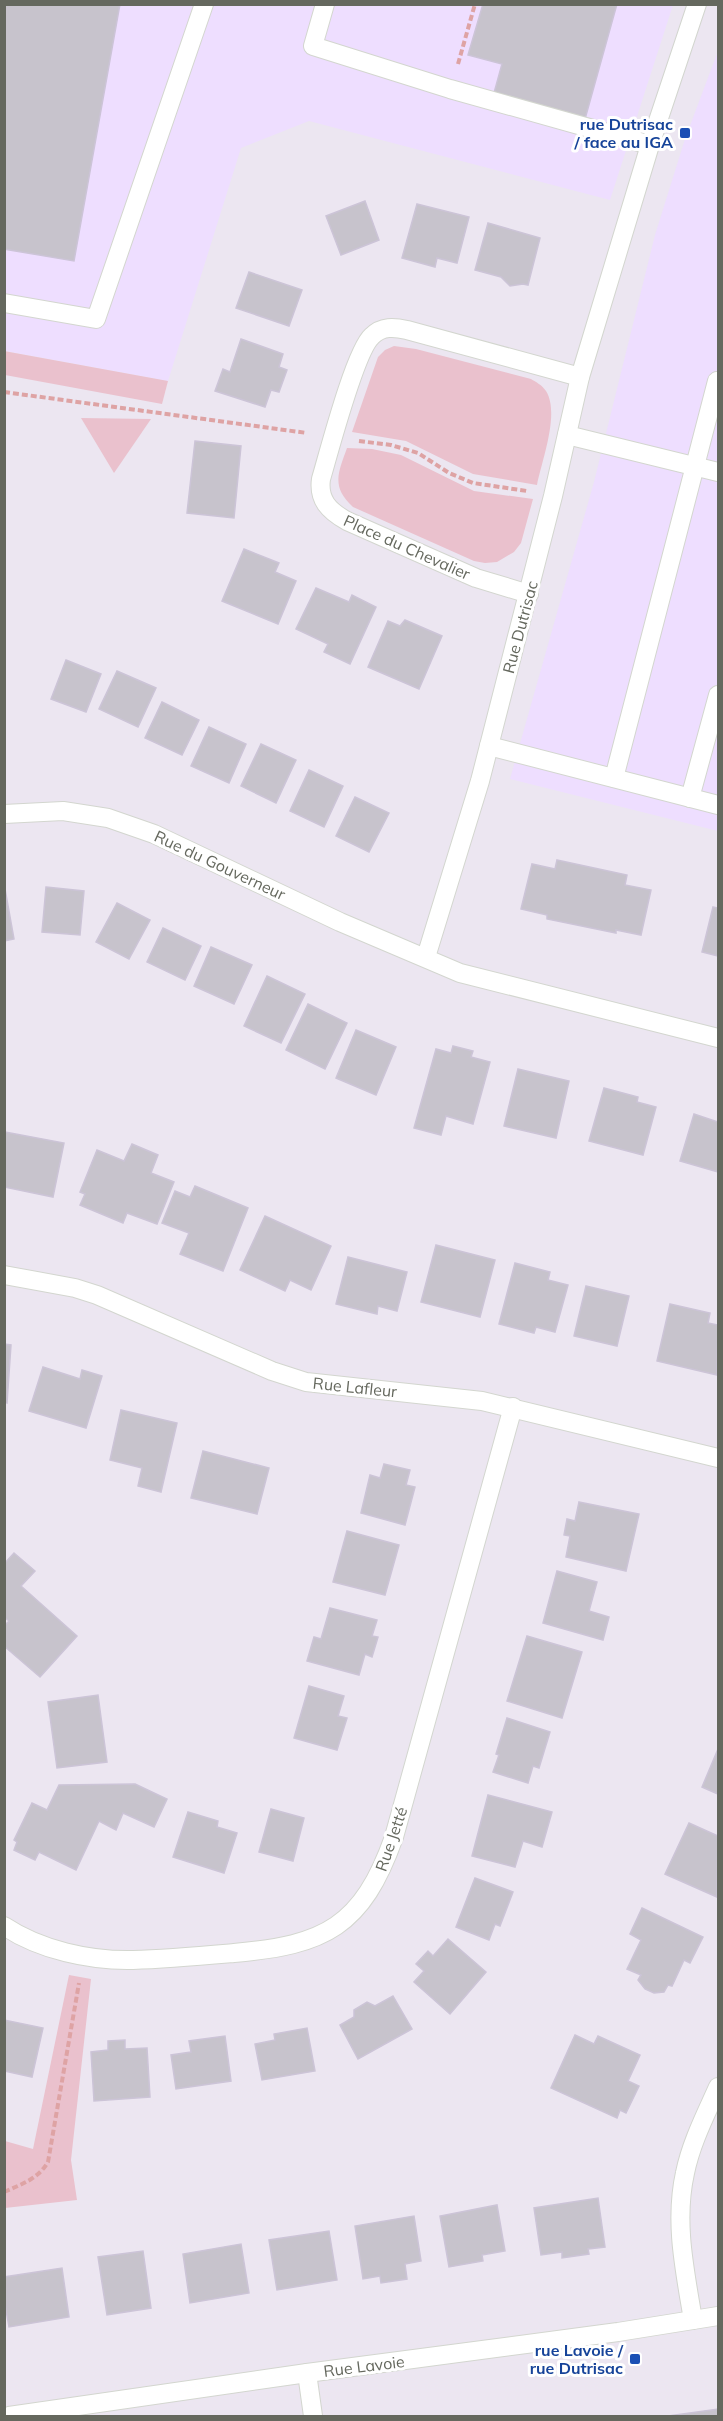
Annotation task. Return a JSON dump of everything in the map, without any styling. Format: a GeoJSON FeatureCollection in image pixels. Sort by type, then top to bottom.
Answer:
{"type":"FeatureCollection","features":[{"type":"Feature","properties":{"kind":"street"},"geometry":{"type":"LineString","coordinates":[[4,303],[96,319],[204,4]]}},
{"type":"Feature","properties":{"kind":"street"},"geometry":{"type":"LineString","coordinates":[[326,4],[313,46],[650,145]]}},
{"type":"Feature","properties":{"kind":"street","name":"Rue Dutrisac"},"geometry":{"type":"LineString","coordinates":[[426,957],[489,746],[529,594],[580,377],[650,145],[697,4]]}},
{"type":"Feature","properties":{"kind":"street","name":"Place du Chevalier"},"geometry":{"type":"LineString","coordinates":[[529,594],[476,578],[347,521],[328,508],[322,499],[321,479],[359,358],[370,337],[378,331],[387,328],[407,330],[580,377]]}},
{"type":"Feature","properties":{"kind":"street"},"geometry":{"type":"LineString","coordinates":[[614,778],[717,381]]}},
{"type":"Feature","properties":{"kind":"street"},"geometry":{"type":"LineString","coordinates":[[567,435],[718,472]]}},
{"type":"Feature","properties":{"kind":"street"},"geometry":{"type":"LineString","coordinates":[[690,798],[718,696]]}},
{"type":"Feature","properties":{"kind":"street"},"geometry":{"type":"LineString","coordinates":[[489,746],[718,805]]}},
{"type":"Feature","properties":{"kind":"street","name":"Rue du Gouverneur"},"geometry":{"type":"LineString","coordinates":[[4,814],[40,811],[86,813],[133,826],[265,885],[340,922],[426,957]]}},
{"type":"Feature","properties":{"kind":"street"},"geometry":{"type":"LineString","coordinates":[[426,957],[463,974],[718,1038]]}},
{"type":"Feature","properties":{"kind":"street","name":"Rue Lafleur"},"geometry":{"type":"LineString","coordinates":[[4,1275],[75,1288],[97,1295],[272,1371],[306,1382],[482,1401],[718,1458]]}},
{"type":"Feature","properties":{"kind":"street","name":"Rue Jetté"},"geometry":{"type":"LineString","coordinates":[[4,1926],[29,1939],[63,1951],[116,1960],[133,1960],[288,1947],[320,1936],[352,1914],[379,1876],[394,1837],[513,1407]]}},
{"type":"Feature","properties":{"kind":"street"},"geometry":{"type":"LineString","coordinates":[[693,2320],[682,2255],[681,2191],[691,2151],[718,2087]]}},
{"type":"Feature","properties":{"kind":"street","name":"Rue Lavoie"},"geometry":{"type":"LineString","coordinates":[[9,2416],[307,2373],[618,2332],[718,2316]]}},
{"type":"Feature","properties":{"kind":"street"},"geometry":{"type":"LineString","coordinates":[[307,2373],[313,2416]]}},
{"type":"Feature","properties":{"kind":"path"},"geometry":{"type":"LineString","coordinates":[[456,72],[475,4]]}},
{"type":"Feature","properties":{"kind":"path"},"geometry":{"type":"LineString","coordinates":[[4,392],[316,435]]}},
{"type":"Feature","properties":{"kind":"path"},"geometry":{"type":"LineString","coordinates":[[349,440],[407,449],[418,453],[449,473],[473,483],[534,492]]}},
{"type":"Feature","properties":{"kind":"path"},"geometry":{"type":"LineString","coordinates":[[4,2192],[34,2178],[42,2172],[48,2162],[80,1978]]}},
{"type":"Feature","properties":{"kind":"shaded area"},"geometry":{"type":"Polygon","coordinates":[[[4,5],[673,5],[610,200],[309,121],[241,148],[168,381],[5,351],[4,5]]]}},
{"type":"Feature","properties":{"kind":"shaded area"},"geometry":{"type":"Polygon","coordinates":[[[718,51],[718,831],[510,779],[594,482],[655,235],[685,139],[718,51]]]}},
{"type":"Feature","properties":{"kind":"shaded area"},"geometry":{"type":"Polygon","coordinates":[[[394,346],[416,349],[531,379],[543,387],[550,400],[551,424],[537,485],[473,474],[406,441],[352,432],[378,357],[385,350],[394,346]]]}},
{"type":"Feature","properties":{"kind":"shaded area"},"geometry":{"type":"Polygon","coordinates":[[[4,351],[168,381],[162,404],[5,375],[4,351]]]}},
{"type":"Feature","properties":{"kind":"shaded area"},"geometry":{"type":"Polygon","coordinates":[[[81,418],[151,419],[114,473],[81,418]]]}},
{"type":"Feature","properties":{"kind":"shaded area"},"geometry":{"type":"Polygon","coordinates":[[[347,448],[372,449],[401,455],[474,491],[533,499],[521,543],[514,552],[497,562],[474,561],[353,507],[342,493],[338,479],[347,448]]]}},
{"type":"Feature","properties":{"kind":"shaded area"},"geometry":{"type":"Polygon","coordinates":[[[69,1975],[91,1979],[71,2160],[77,2200],[5,2208],[5,2141],[33,2149],[69,1975]]]}},
{"type":"Feature","properties":{"kind":"building"},"geometry":{"type":"Polygon","coordinates":[[[4,4],[120,4],[74,261],[4,249],[4,4]]]}},
{"type":"Feature","properties":{"kind":"building"},"geometry":{"type":"Polygon","coordinates":[[[483,4],[617,4],[585,119],[494,93],[502,64],[468,55],[483,4]]]}},
{"type":"Feature","properties":{"kind":"building"},"geometry":{"type":"Polygon","coordinates":[[[365,201],[379,240],[341,255],[326,216],[365,201]]]}},
{"type":"Feature","properties":{"kind":"building"},"geometry":{"type":"Polygon","coordinates":[[[417,204],[469,217],[457,263],[437,258],[435,267],[402,258],[417,204]]]}},
{"type":"Feature","properties":{"kind":"building"},"geometry":{"type":"Polygon","coordinates":[[[488,223],[540,238],[528,285],[510,286],[501,277],[475,270],[488,223]]]}},
{"type":"Feature","properties":{"kind":"building"},"geometry":{"type":"Polygon","coordinates":[[[249,272],[302,290],[289,326],[236,308],[249,272]]]}},
{"type":"Feature","properties":{"kind":"building"},"geometry":{"type":"Polygon","coordinates":[[[241,339],[283,354],[279,367],[287,370],[279,392],[271,390],[265,407],[215,391],[223,369],[230,372],[241,339]]]}},
{"type":"Feature","properties":{"kind":"building"},"geometry":{"type":"Polygon","coordinates":[[[195,441],[241,446],[234,518],[187,513],[195,441]]]}},
{"type":"Feature","properties":{"kind":"building"},"geometry":{"type":"Polygon","coordinates":[[[244,549],[279,563],[275,572],[296,581],[278,624],[222,601],[244,549]]]}},
{"type":"Feature","properties":{"kind":"building"},"geometry":{"type":"Polygon","coordinates":[[[316,588],[349,602],[352,595],[376,607],[350,664],[324,652],[328,644],[296,629],[316,588]]]}},
{"type":"Feature","properties":{"kind":"building"},"geometry":{"type":"Polygon","coordinates":[[[405,620],[442,636],[419,689],[368,667],[388,621],[400,626],[405,620]]]}},
{"type":"Feature","properties":{"kind":"building"},"geometry":{"type":"Polygon","coordinates":[[[66,660],[101,674],[86,712],[51,699],[66,660]]]}},
{"type":"Feature","properties":{"kind":"building"},"geometry":{"type":"Polygon","coordinates":[[[117,671],[156,688],[138,727],[99,709],[117,671]]]}},
{"type":"Feature","properties":{"kind":"building"},"geometry":{"type":"Polygon","coordinates":[[[162,702],[199,720],[182,755],[145,738],[162,702]]]}},
{"type":"Feature","properties":{"kind":"building"},"geometry":{"type":"Polygon","coordinates":[[[209,727],[246,744],[229,783],[191,766],[209,727]]]}},
{"type":"Feature","properties":{"kind":"building"},"geometry":{"type":"Polygon","coordinates":[[[261,744],[296,760],[276,803],[241,786],[261,744]]]}},
{"type":"Feature","properties":{"kind":"building"},"geometry":{"type":"Polygon","coordinates":[[[309,770],[343,786],[324,827],[290,811],[309,770]]]}},
{"type":"Feature","properties":{"kind":"building"},"geometry":{"type":"Polygon","coordinates":[[[355,797],[389,813],[369,852],[336,836],[355,797]]]}},
{"type":"Feature","properties":{"kind":"building"},"geometry":{"type":"Polygon","coordinates":[[[557,860],[627,875],[625,885],[651,890],[641,935],[616,930],[616,933],[547,919],[547,915],[521,909],[532,864],[555,869],[557,860]]]}},
{"type":"Feature","properties":{"kind":"building"},"geometry":{"type":"Polygon","coordinates":[[[46,887],[84,891],[80,935],[42,932],[46,887]]]}},
{"type":"Feature","properties":{"kind":"building"},"geometry":{"type":"Polygon","coordinates":[[[4,889],[14,939],[4,941],[4,889]]]}},
{"type":"Feature","properties":{"kind":"building"},"geometry":{"type":"Polygon","coordinates":[[[117,903],[150,920],[129,959],[96,942],[117,903]]]}},
{"type":"Feature","properties":{"kind":"building"},"geometry":{"type":"Polygon","coordinates":[[[713,907],[718,908],[718,956],[702,952],[713,907]]]}},
{"type":"Feature","properties":{"kind":"building"},"geometry":{"type":"Polygon","coordinates":[[[163,928],[201,946],[185,980],[147,962],[163,928]]]}},
{"type":"Feature","properties":{"kind":"building"},"geometry":{"type":"Polygon","coordinates":[[[211,947],[252,965],[234,1004],[194,986],[211,947]]]}},
{"type":"Feature","properties":{"kind":"building"},"geometry":{"type":"Polygon","coordinates":[[[267,976],[305,994],[281,1043],[244,1026],[267,976]]]}},
{"type":"Feature","properties":{"kind":"building"},"geometry":{"type":"Polygon","coordinates":[[[308,1004],[347,1023],[325,1069],[286,1050],[308,1004]]]}},
{"type":"Feature","properties":{"kind":"building"},"geometry":{"type":"Polygon","coordinates":[[[356,1030],[396,1047],[376,1095],[336,1078],[356,1030]]]}},
{"type":"Feature","properties":{"kind":"building"},"geometry":{"type":"Polygon","coordinates":[[[453,1046],[473,1051],[471,1057],[490,1062],[473,1124],[446,1116],[441,1135],[414,1128],[436,1049],[451,1053],[453,1046]]]}},
{"type":"Feature","properties":{"kind":"building"},"geometry":{"type":"Polygon","coordinates":[[[518,1069],[569,1081],[556,1138],[504,1126],[518,1069]]]}},
{"type":"Feature","properties":{"kind":"building"},"geometry":{"type":"Polygon","coordinates":[[[604,1088],[638,1097],[637,1102],[656,1107],[643,1155],[589,1141],[604,1088]]]}},
{"type":"Feature","properties":{"kind":"building"},"geometry":{"type":"Polygon","coordinates":[[[694,1114],[718,1122],[718,1172],[680,1161],[694,1114]]]}},
{"type":"Feature","properties":{"kind":"building"},"geometry":{"type":"Polygon","coordinates":[[[5,1132],[64,1143],[53,1197],[4,1187],[5,1132]]]}},
{"type":"Feature","properties":{"kind":"building"},"geometry":{"type":"Polygon","coordinates":[[[132,1144],[158,1155],[151,1173],[174,1182],[157,1224],[127,1213],[123,1223],[80,1205],[85,1194],[80,1192],[97,1150],[124,1161],[132,1144]]]}},
{"type":"Feature","properties":{"kind":"building"},"geometry":{"type":"Polygon","coordinates":[[[195,1186],[248,1208],[223,1271],[180,1254],[189,1233],[162,1223],[175,1191],[190,1197],[195,1186]]]}},
{"type":"Feature","properties":{"kind":"building"},"geometry":{"type":"Polygon","coordinates":[[[265,1216],[331,1246],[311,1290],[290,1280],[285,1291],[240,1270],[265,1216]]]}},
{"type":"Feature","properties":{"kind":"building"},"geometry":{"type":"Polygon","coordinates":[[[436,1245],[495,1260],[480,1317],[421,1302],[436,1245]]]}},
{"type":"Feature","properties":{"kind":"building"},"geometry":{"type":"Polygon","coordinates":[[[348,1257],[407,1272],[397,1311],[378,1306],[377,1314],[336,1304],[348,1257]]]}},
{"type":"Feature","properties":{"kind":"building"},"geometry":{"type":"Polygon","coordinates":[[[515,1263],[550,1272],[548,1280],[568,1285],[555,1332],[536,1327],[534,1333],[499,1324],[515,1263]]]}},
{"type":"Feature","properties":{"kind":"building"},"geometry":{"type":"Polygon","coordinates":[[[586,1286],[629,1296],[617,1346],[574,1336],[586,1286]]]}},
{"type":"Feature","properties":{"kind":"building"},"geometry":{"type":"Polygon","coordinates":[[[670,1304],[710,1313],[708,1323],[718,1325],[717,1375],[657,1361],[670,1304]]]}},
{"type":"Feature","properties":{"kind":"building"},"geometry":{"type":"Polygon","coordinates":[[[4,1344],[11,1345],[7,1403],[4,1402],[4,1344]]]}},
{"type":"Feature","properties":{"kind":"building"},"geometry":{"type":"Polygon","coordinates":[[[43,1367],[80,1379],[82,1370],[102,1376],[86,1428],[29,1411],[43,1367]]]}},
{"type":"Feature","properties":{"kind":"building"},"geometry":{"type":"Polygon","coordinates":[[[121,1410],[177,1423],[161,1492],[138,1486],[142,1468],[110,1460],[121,1410]]]}},
{"type":"Feature","properties":{"kind":"building"},"geometry":{"type":"Polygon","coordinates":[[[203,1451],[269,1468],[257,1514],[191,1498],[203,1451]]]}},
{"type":"Feature","properties":{"kind":"building"},"geometry":{"type":"Polygon","coordinates":[[[384,1464],[410,1470],[406,1485],[415,1487],[405,1525],[361,1513],[370,1475],[380,1478],[384,1464]]]}},
{"type":"Feature","properties":{"kind":"building"},"geometry":{"type":"Polygon","coordinates":[[[579,1502],[639,1514],[626,1571],[566,1557],[570,1536],[564,1535],[567,1519],[575,1521],[579,1502]]]}},
{"type":"Feature","properties":{"kind":"building"},"geometry":{"type":"Polygon","coordinates":[[[347,1531],[399,1545],[385,1595],[333,1582],[347,1531]]]}},
{"type":"Feature","properties":{"kind":"building"},"geometry":{"type":"Polygon","coordinates":[[[14,1553],[35,1571],[21,1586],[77,1636],[40,1677],[4,1646],[4,1626],[9,1621],[4,1617],[4,1564],[14,1553]]]}},
{"type":"Feature","properties":{"kind":"building"},"geometry":{"type":"Polygon","coordinates":[[[557,1571],[597,1582],[589,1611],[609,1617],[603,1640],[543,1623],[557,1571]]]}},
{"type":"Feature","properties":{"kind":"building"},"geometry":{"type":"Polygon","coordinates":[[[330,1608],[377,1620],[372,1636],[378,1637],[372,1657],[365,1654],[359,1675],[307,1661],[314,1637],[321,1639],[330,1608]]]}},
{"type":"Feature","properties":{"kind":"building"},"geometry":{"type":"Polygon","coordinates":[[[527,1636],[582,1652],[562,1718],[507,1701],[527,1636]]]}},
{"type":"Feature","properties":{"kind":"building"},"geometry":{"type":"Polygon","coordinates":[[[309,1686],[344,1696],[338,1716],[347,1718],[337,1750],[294,1738],[309,1686]]]}},
{"type":"Feature","properties":{"kind":"building"},"geometry":{"type":"Polygon","coordinates":[[[98,1695],[107,1762],[57,1768],[48,1702],[98,1695]]]}},
{"type":"Feature","properties":{"kind":"building"},"geometry":{"type":"Polygon","coordinates":[[[507,1718],[550,1732],[539,1768],[533,1766],[528,1783],[493,1772],[507,1718]]]}},
{"type":"Feature","properties":{"kind":"building"},"geometry":{"type":"Polygon","coordinates":[[[718,1749],[718,1794],[702,1787],[718,1749]]]}},
{"type":"Feature","properties":{"kind":"building"},"geometry":{"type":"Polygon","coordinates":[[[135,1784],[167,1799],[154,1827],[123,1813],[116,1830],[99,1821],[76,1870],[39,1852],[35,1860],[14,1850],[17,1842],[14,1840],[32,1803],[47,1810],[59,1785],[135,1784]]]}},
{"type":"Feature","properties":{"kind":"building"},"geometry":{"type":"Polygon","coordinates":[[[488,1795],[552,1812],[542,1847],[523,1841],[515,1867],[472,1856],[488,1795]]]}},
{"type":"Feature","properties":{"kind":"building"},"geometry":{"type":"Polygon","coordinates":[[[271,1809],[304,1818],[293,1861],[259,1852],[271,1809]]]}},
{"type":"Feature","properties":{"kind":"building"},"geometry":{"type":"Polygon","coordinates":[[[188,1812],[218,1821],[217,1827],[237,1833],[224,1873],[173,1857],[188,1812]]]}},
{"type":"Feature","properties":{"kind":"building"},"geometry":{"type":"Polygon","coordinates":[[[689,1823],[718,1836],[717,1897],[665,1874],[689,1823]]]}},
{"type":"Feature","properties":{"kind":"building"},"geometry":{"type":"Polygon","coordinates":[[[475,1878],[513,1892],[500,1926],[495,1924],[489,1940],[456,1927],[475,1878]]]}},
{"type":"Feature","properties":{"kind":"building"},"geometry":{"type":"Polygon","coordinates":[[[642,1908],[703,1937],[690,1963],[684,1960],[672,1986],[668,1985],[664,1992],[654,1993],[645,1989],[638,1980],[641,1975],[627,1969],[641,1940],[630,1934],[642,1908]]]}},
{"type":"Feature","properties":{"kind":"building"},"geometry":{"type":"Polygon","coordinates":[[[448,1939],[486,1972],[450,2014],[414,1982],[424,1971],[416,1964],[428,1951],[433,1956],[448,1939]]]}},
{"type":"Feature","properties":{"kind":"building"},"geometry":{"type":"Polygon","coordinates":[[[393,1996],[412,2029],[358,2059],[340,2025],[354,2017],[354,2010],[367,2002],[375,2006],[393,1996]]]}},
{"type":"Feature","properties":{"kind":"building"},"geometry":{"type":"Polygon","coordinates":[[[4,2020],[43,2028],[32,2077],[4,2071],[4,2020]]]}},
{"type":"Feature","properties":{"kind":"building"},"geometry":{"type":"Polygon","coordinates":[[[307,2028],[315,2071],[262,2080],[255,2044],[275,2040],[274,2034],[307,2028]]]}},
{"type":"Feature","properties":{"kind":"building"},"geometry":{"type":"Polygon","coordinates":[[[575,2035],[594,2044],[598,2036],[640,2055],[628,2081],[639,2086],[626,2113],[620,2110],[617,2118],[551,2088],[575,2035]]]}},
{"type":"Feature","properties":{"kind":"building"},"geometry":{"type":"Polygon","coordinates":[[[225,2036],[231,2081],[176,2089],[171,2055],[191,2052],[189,2041],[225,2036]]]}},
{"type":"Feature","properties":{"kind":"building"},"geometry":{"type":"Polygon","coordinates":[[[125,2040],[125,2049],[147,2048],[150,2097],[94,2101],[91,2052],[108,2050],[108,2041],[125,2040]]]}},
{"type":"Feature","properties":{"kind":"building"},"geometry":{"type":"Polygon","coordinates":[[[598,2198],[605,2247],[588,2249],[589,2254],[562,2258],[562,2252],[541,2255],[534,2208],[598,2198]]]}},
{"type":"Feature","properties":{"kind":"building"},"geometry":{"type":"Polygon","coordinates":[[[497,2205],[505,2251],[482,2255],[483,2261],[449,2267],[440,2216],[497,2205]]]}},
{"type":"Feature","properties":{"kind":"building"},"geometry":{"type":"Polygon","coordinates":[[[414,2216],[421,2261],[405,2264],[407,2279],[381,2283],[380,2276],[363,2279],[355,2226],[414,2216]]]}},
{"type":"Feature","properties":{"kind":"building"},"geometry":{"type":"Polygon","coordinates":[[[329,2231],[337,2280],[277,2290],[269,2240],[329,2231]]]}},
{"type":"Feature","properties":{"kind":"building"},"geometry":{"type":"Polygon","coordinates":[[[241,2244],[249,2293],[190,2303],[183,2254],[241,2244]]]}},
{"type":"Feature","properties":{"kind":"building"},"geometry":{"type":"Polygon","coordinates":[[[143,2251],[151,2308],[107,2315],[98,2257],[143,2251]]]}},
{"type":"Feature","properties":{"kind":"building"},"geometry":{"type":"Polygon","coordinates":[[[62,2268],[69,2317],[9,2327],[4,2299],[4,2277],[62,2268]]]}},
{"type":"Feature","properties":{"kind":"building"},"geometry":{"type":"Polygon","coordinates":[[[718,2409],[718,2416],[668,2416],[718,2409]]]}},
{"type":"Feature","properties":{"kind":"place","name":"rue Dutrisac / face au IGA"},"geometry":{"type":"Point","coordinates":[685,133]}},
{"type":"Feature","properties":{"kind":"place","name":"rue Lavoie / rue Dutrisac"},"geometry":{"type":"Point","coordinates":[635,2359]}}]}
